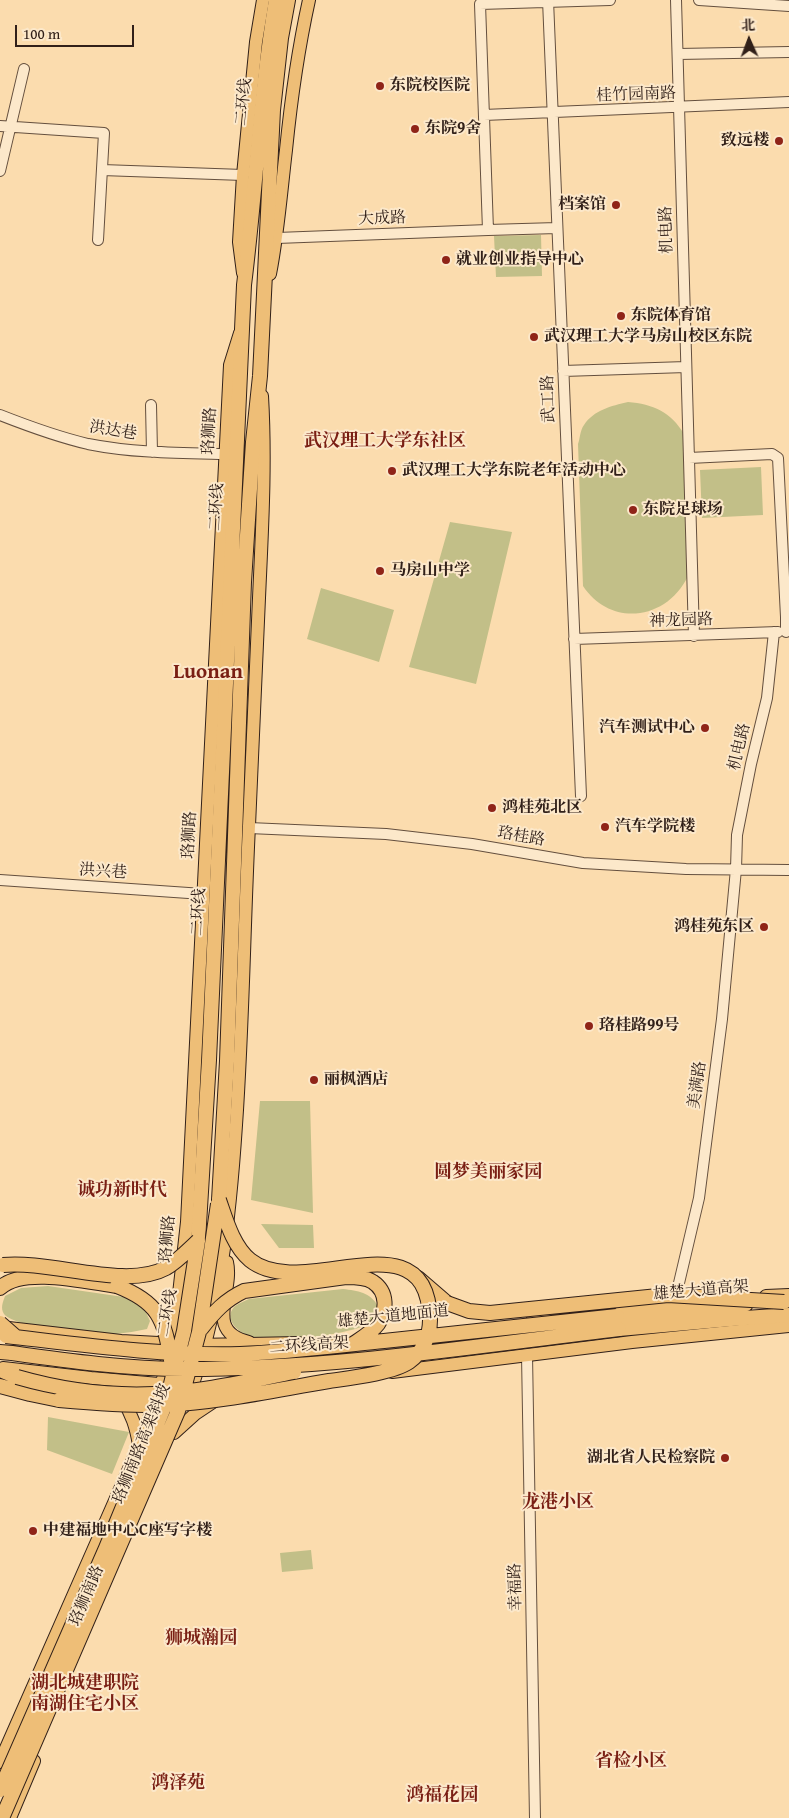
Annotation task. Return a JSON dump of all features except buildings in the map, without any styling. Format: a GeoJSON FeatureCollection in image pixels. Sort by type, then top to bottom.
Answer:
{"type":"FeatureCollection","features":[{"type":"Feature","properties":{"kind":"highway","name":"二环线"},"geometry":{"type":"LineString","coordinates":[[0,1790],[106,1548],[167,1400],[167,1382],[184,1332],[198,1241],[209,1060],[244,285],[250,240],[264,77],[276,0]]}},
{"type":"Feature","properties":{"kind":"highway","name":"二环线"},"geometry":{"type":"LineString","coordinates":[[227,1061],[244,582],[265,298],[276,77],[288,0]]}},
{"type":"Feature","properties":{"kind":"highway"},"geometry":{"type":"LineString","coordinates":[[270,177],[278,131],[287,40],[296,0]]}},
{"type":"Feature","properties":{"kind":"highway","name":"珞狮南路高架斜坡"},"geometry":{"type":"LineString","coordinates":[[2,1818],[178,1411],[199,1332],[218,1200],[227,1061]]}},
{"type":"Feature","properties":{"kind":"highway"},"geometry":{"type":"LineString","coordinates":[[218,1200],[232,1234],[241,1249],[249,1259],[259,1266],[279,1272],[300,1273],[368,1264],[392,1264],[412,1273],[447,1303],[469,1311],[490,1313],[668,1295],[788,1304]]}},
{"type":"Feature","properties":{"kind":"highway"},"geometry":{"type":"LineString","coordinates":[[0,1266],[18,1264],[90,1273],[145,1275],[155,1273],[176,1262],[198,1241]]}},
{"type":"Feature","properties":{"kind":"highway"},"geometry":{"type":"LineString","coordinates":[[0,1288],[5,1283],[18,1278],[41,1276],[117,1286],[135,1293],[145,1300],[160,1317],[172,1361],[167,1382]]}},
{"type":"Feature","properties":{"kind":"highway"},"geometry":{"type":"LineString","coordinates":[[199,1332],[220,1305],[244,1291],[346,1277],[360,1278],[373,1282],[381,1290],[385,1299],[385,1312],[377,1325],[352,1345]]}},
{"type":"Feature","properties":{"kind":"highway"},"geometry":{"type":"LineString","coordinates":[[0,1386],[59,1400],[165,1405],[225,1398],[380,1372],[408,1363],[422,1351],[430,1321],[428,1303],[418,1278]]}},
{"type":"Feature","properties":{"kind":"highway","name":"雄楚大道高架"},"geometry":{"type":"LineString","coordinates":[[618,1323],[731,1319],[788,1304]]}},
{"type":"Feature","properties":{"kind":"highway"},"geometry":{"type":"LineString","coordinates":[[4,1332],[67,1344],[184,1353],[258,1353],[618,1323]]}},
{"type":"Feature","properties":{"kind":"highway","name":"二环线高架"},"geometry":{"type":"LineString","coordinates":[[0,1352],[66,1360],[183,1369],[237,1368],[354,1361],[618,1323]]}},
{"type":"Feature","properties":{"kind":"highway"},"geometry":{"type":"LineString","coordinates":[[0,1368],[47,1385],[71,1390],[155,1394],[208,1388],[354,1361]]}},
{"type":"Feature","properties":{"kind":"main road"},"geometry":{"type":"LineString","coordinates":[[244,285],[239,242],[243,175],[256,42],[263,0]]}},
{"type":"Feature","properties":{"kind":"main road"},"geometry":{"type":"LineString","coordinates":[[265,298],[277,238],[297,58],[309,0]]}},
{"type":"Feature","properties":{"kind":"main road","name":"珞狮路"},"geometry":{"type":"LineString","coordinates":[[171,1344],[177,1312],[186,1222],[230,365],[242,329]]}},
{"type":"Feature","properties":{"kind":"main road"},"geometry":{"type":"LineString","coordinates":[[192,1386],[205,1346],[224,1248],[234,1162],[241,1059],[265,463],[260,376]]}},
{"type":"Feature","properties":{"kind":"main road"},"geometry":{"type":"LineString","coordinates":[[224,1248],[228,1273],[223,1314],[228,1332],[236,1339],[278,1344]]}},
{"type":"Feature","properties":{"kind":"main road","name":"雄楚大道地面道"},"geometry":{"type":"LineString","coordinates":[[4,1332],[205,1346],[278,1344],[458,1327],[674,1303],[788,1304]]}},
{"type":"Feature","properties":{"kind":"main road"},"geometry":{"type":"LineString","coordinates":[[121,1341],[160,1332],[177,1312]]}},
{"type":"Feature","properties":{"kind":"main road"},"geometry":{"type":"LineString","coordinates":[[0,1368],[91,1378],[167,1382],[192,1386],[246,1386],[415,1370],[642,1341],[789,1326]]}},
{"type":"Feature","properties":{"kind":"main road","name":"珞狮南路"},"geometry":{"type":"LineString","coordinates":[[0,1762],[167,1382],[171,1344]]}},
{"type":"Feature","properties":{"kind":"main road"},"geometry":{"type":"LineString","coordinates":[[91,1378],[107,1386],[120,1396],[131,1411],[136,1425],[139,1446]]}},
{"type":"Feature","properties":{"kind":"main road","name":"珞狮南路"},"geometry":{"type":"LineString","coordinates":[[10,1818],[174,1433],[192,1386]]}},
{"type":"Feature","properties":{"kind":"main road"},"geometry":{"type":"LineString","coordinates":[[174,1433],[206,1406],[246,1386]]}},
{"type":"Feature","properties":{"kind":"street"},"geometry":{"type":"LineString","coordinates":[[488,230],[480,4],[610,0]]}},
{"type":"Feature","properties":{"kind":"street","name":"机电路"},"geometry":{"type":"LineString","coordinates":[[676,0],[694,636]]}},
{"type":"Feature","properties":{"kind":"street"},"geometry":{"type":"LineString","coordinates":[[699,0],[754,2],[789,6]]}},
{"type":"Feature","properties":{"kind":"street","name":"武工路"},"geometry":{"type":"LineString","coordinates":[[548,1],[581,796]]}},
{"type":"Feature","properties":{"kind":"street"},"geometry":{"type":"LineString","coordinates":[[678,54],[789,52]]}},
{"type":"Feature","properties":{"kind":"street"},"geometry":{"type":"LineString","coordinates":[[0,171],[24,69]]}},
{"type":"Feature","properties":{"kind":"street","name":"桂竹园南路"},"geometry":{"type":"LineString","coordinates":[[484,115],[789,102]]}},
{"type":"Feature","properties":{"kind":"street"},"geometry":{"type":"LineString","coordinates":[[0,126],[104,133],[98,240]]}},
{"type":"Feature","properties":{"kind":"street"},"geometry":{"type":"LineString","coordinates":[[102,170],[243,175]]}},
{"type":"Feature","properties":{"kind":"street","name":"大成路"},"geometry":{"type":"LineString","coordinates":[[277,238],[558,228]]}},
{"type":"Feature","properties":{"kind":"street"},"geometry":{"type":"LineString","coordinates":[[563,372],[686,367]]}},
{"type":"Feature","properties":{"kind":"street"},"geometry":{"type":"LineString","coordinates":[[152,405],[152,452]]}},
{"type":"Feature","properties":{"kind":"street","name":"洪达巷"},"geometry":{"type":"LineString","coordinates":[[0,415],[86,443],[152,452],[225,454]]}},
{"type":"Feature","properties":{"kind":"street"},"geometry":{"type":"LineString","coordinates":[[689,458],[772,454],[778,458],[787,632]]}},
{"type":"Feature","properties":{"kind":"street","name":"机电路"},"geometry":{"type":"LineString","coordinates":[[736,869],[737,835],[751,764],[767,698],[774,632]]}},
{"type":"Feature","properties":{"kind":"street","name":"神龙园路"},"geometry":{"type":"LineString","coordinates":[[574,640],[787,632]]}},
{"type":"Feature","properties":{"kind":"street","name":"珞桂路"},"geometry":{"type":"LineString","coordinates":[[249,828],[386,834],[472,844],[583,863],[686,869],[789,870]]}},
{"type":"Feature","properties":{"kind":"street","name":"美满路"},"geometry":{"type":"LineString","coordinates":[[674,1303],[678,1293],[699,1198],[722,1019],[736,869]]}},
{"type":"Feature","properties":{"kind":"street","name":"洪兴巷"},"geometry":{"type":"LineString","coordinates":[[0,880],[203,894]]}},
{"type":"Feature","properties":{"kind":"street","name":"幸福路"},"geometry":{"type":"LineString","coordinates":[[527,1355],[534,1818]]}},
{"type":"Feature","properties":{"kind":"shaded area"},"geometry":{"type":"Polygon","coordinates":[[[541,235],[542,276],[496,277],[494,236],[541,235]]]}},
{"type":"Feature","properties":{"kind":"shaded area","name":"东院足球场"},"geometry":{"type":"Polygon","coordinates":[[[628,402],[660,410],[679,426],[684,434],[688,576],[679,591],[667,602],[653,610],[638,613],[623,613],[608,608],[595,599],[583,586],[578,444],[583,427],[588,420],[598,412],[609,407],[628,402]]]}},
{"type":"Feature","properties":{"kind":"shaded area"},"geometry":{"type":"Polygon","coordinates":[[[761,467],[763,515],[702,518],[700,470],[761,467]]]}},
{"type":"Feature","properties":{"kind":"shaded area"},"geometry":{"type":"Polygon","coordinates":[[[450,522],[512,532],[476,684],[409,667],[450,522]]]}},
{"type":"Feature","properties":{"kind":"shaded area"},"geometry":{"type":"Polygon","coordinates":[[[321,588],[394,610],[379,662],[307,639],[321,588]]]}},
{"type":"Feature","properties":{"kind":"shaded area"},"geometry":{"type":"Polygon","coordinates":[[[260,1101],[310,1101],[313,1213],[251,1200],[260,1101]]]}},
{"type":"Feature","properties":{"kind":"shaded area"},"geometry":{"type":"Polygon","coordinates":[[[261,1224],[313,1225],[314,1248],[279,1248],[261,1224]]]}},
{"type":"Feature","properties":{"kind":"shaded area"},"geometry":{"type":"Polygon","coordinates":[[[48,1286],[124,1297],[144,1308],[150,1321],[147,1329],[116,1334],[75,1332],[24,1323],[4,1314],[2,1307],[5,1296],[21,1288],[48,1286]]]}},
{"type":"Feature","properties":{"kind":"shaded area"},"geometry":{"type":"Polygon","coordinates":[[[343,1289],[363,1293],[375,1301],[378,1306],[375,1315],[369,1323],[329,1335],[293,1339],[261,1339],[246,1335],[237,1329],[231,1320],[231,1311],[235,1306],[249,1299],[343,1289]]]}},
{"type":"Feature","properties":{"kind":"shaded area"},"geometry":{"type":"Polygon","coordinates":[[[48,1417],[129,1432],[112,1474],[47,1450],[48,1417]]]}},
{"type":"Feature","properties":{"kind":"shaded area"},"geometry":{"type":"Polygon","coordinates":[[[311,1550],[313,1569],[282,1572],[280,1553],[311,1550]]]}},
{"type":"Feature","properties":{"kind":"place","name":"东院校医院"},"geometry":{"type":"Point","coordinates":[380,86]}},
{"type":"Feature","properties":{"kind":"place","name":"东院9舍"},"geometry":{"type":"Point","coordinates":[415,129]}},
{"type":"Feature","properties":{"kind":"place","name":"致远楼"},"geometry":{"type":"Point","coordinates":[779,141]}},
{"type":"Feature","properties":{"kind":"place","name":"档案馆"},"geometry":{"type":"Point","coordinates":[616,205]}},
{"type":"Feature","properties":{"kind":"place","name":"就业创业指导中心"},"geometry":{"type":"Point","coordinates":[446,260]}},
{"type":"Feature","properties":{"kind":"place","name":"东院体育馆"},"geometry":{"type":"Point","coordinates":[621,316]}},
{"type":"Feature","properties":{"kind":"place","name":"武汉理工大学马房山校区东院"},"geometry":{"type":"Point","coordinates":[534,337]}},
{"type":"Feature","properties":{"kind":"place","name":"武汉理工大学东院老年活动中心"},"geometry":{"type":"Point","coordinates":[392,471]}},
{"type":"Feature","properties":{"kind":"place","name":"东院足球场"},"geometry":{"type":"Point","coordinates":[633,510]}},
{"type":"Feature","properties":{"kind":"place","name":"马房山中学"},"geometry":{"type":"Point","coordinates":[380,571]}},
{"type":"Feature","properties":{"kind":"place","name":"汽车测试中心"},"geometry":{"type":"Point","coordinates":[705,728]}},
{"type":"Feature","properties":{"kind":"place","name":"鸿桂苑北区"},"geometry":{"type":"Point","coordinates":[492,808]}},
{"type":"Feature","properties":{"kind":"place","name":"汽车学院楼"},"geometry":{"type":"Point","coordinates":[605,827]}},
{"type":"Feature","properties":{"kind":"place","name":"鸿桂苑东区"},"geometry":{"type":"Point","coordinates":[764,927]}},
{"type":"Feature","properties":{"kind":"place","name":"珞桂路99号"},"geometry":{"type":"Point","coordinates":[589,1026]}},
{"type":"Feature","properties":{"kind":"place","name":"丽枫酒店"},"geometry":{"type":"Point","coordinates":[314,1080]}},
{"type":"Feature","properties":{"kind":"place","name":"湖北省人民检察院"},"geometry":{"type":"Point","coordinates":[725,1458]}},
{"type":"Feature","properties":{"kind":"place","name":"中建福地中心C座写字楼"},"geometry":{"type":"Point","coordinates":[33,1531]}},
{"type":"Feature","properties":{"kind":"district","name":"武汉理工大学东社区"},"geometry":{"type":"Point","coordinates":[385,441]}},
{"type":"Feature","properties":{"kind":"district","name":"Luonan"},"geometry":{"type":"Point","coordinates":[208,673]}},
{"type":"Feature","properties":{"kind":"district","name":"圆梦美丽家园"},"geometry":{"type":"Point","coordinates":[488,1172]}},
{"type":"Feature","properties":{"kind":"district","name":"诚功新时代"},"geometry":{"type":"Point","coordinates":[122,1190]}},
{"type":"Feature","properties":{"kind":"district","name":"龙港小区"},"geometry":{"type":"Point","coordinates":[558,1502]}},
{"type":"Feature","properties":{"kind":"district","name":"狮城瀚园"},"geometry":{"type":"Point","coordinates":[201,1638]}},
{"type":"Feature","properties":{"kind":"district","name":"湖北城建职院 南湖住宅小区"},"geometry":{"type":"Point","coordinates":[85,1694]}},
{"type":"Feature","properties":{"kind":"district","name":"省检小区"},"geometry":{"type":"Point","coordinates":[631,1761]}},
{"type":"Feature","properties":{"kind":"district","name":"鸿泽苑"},"geometry":{"type":"Point","coordinates":[178,1783]}},
{"type":"Feature","properties":{"kind":"district","name":"鸿福花园"},"geometry":{"type":"Point","coordinates":[442,1795]}}]}
